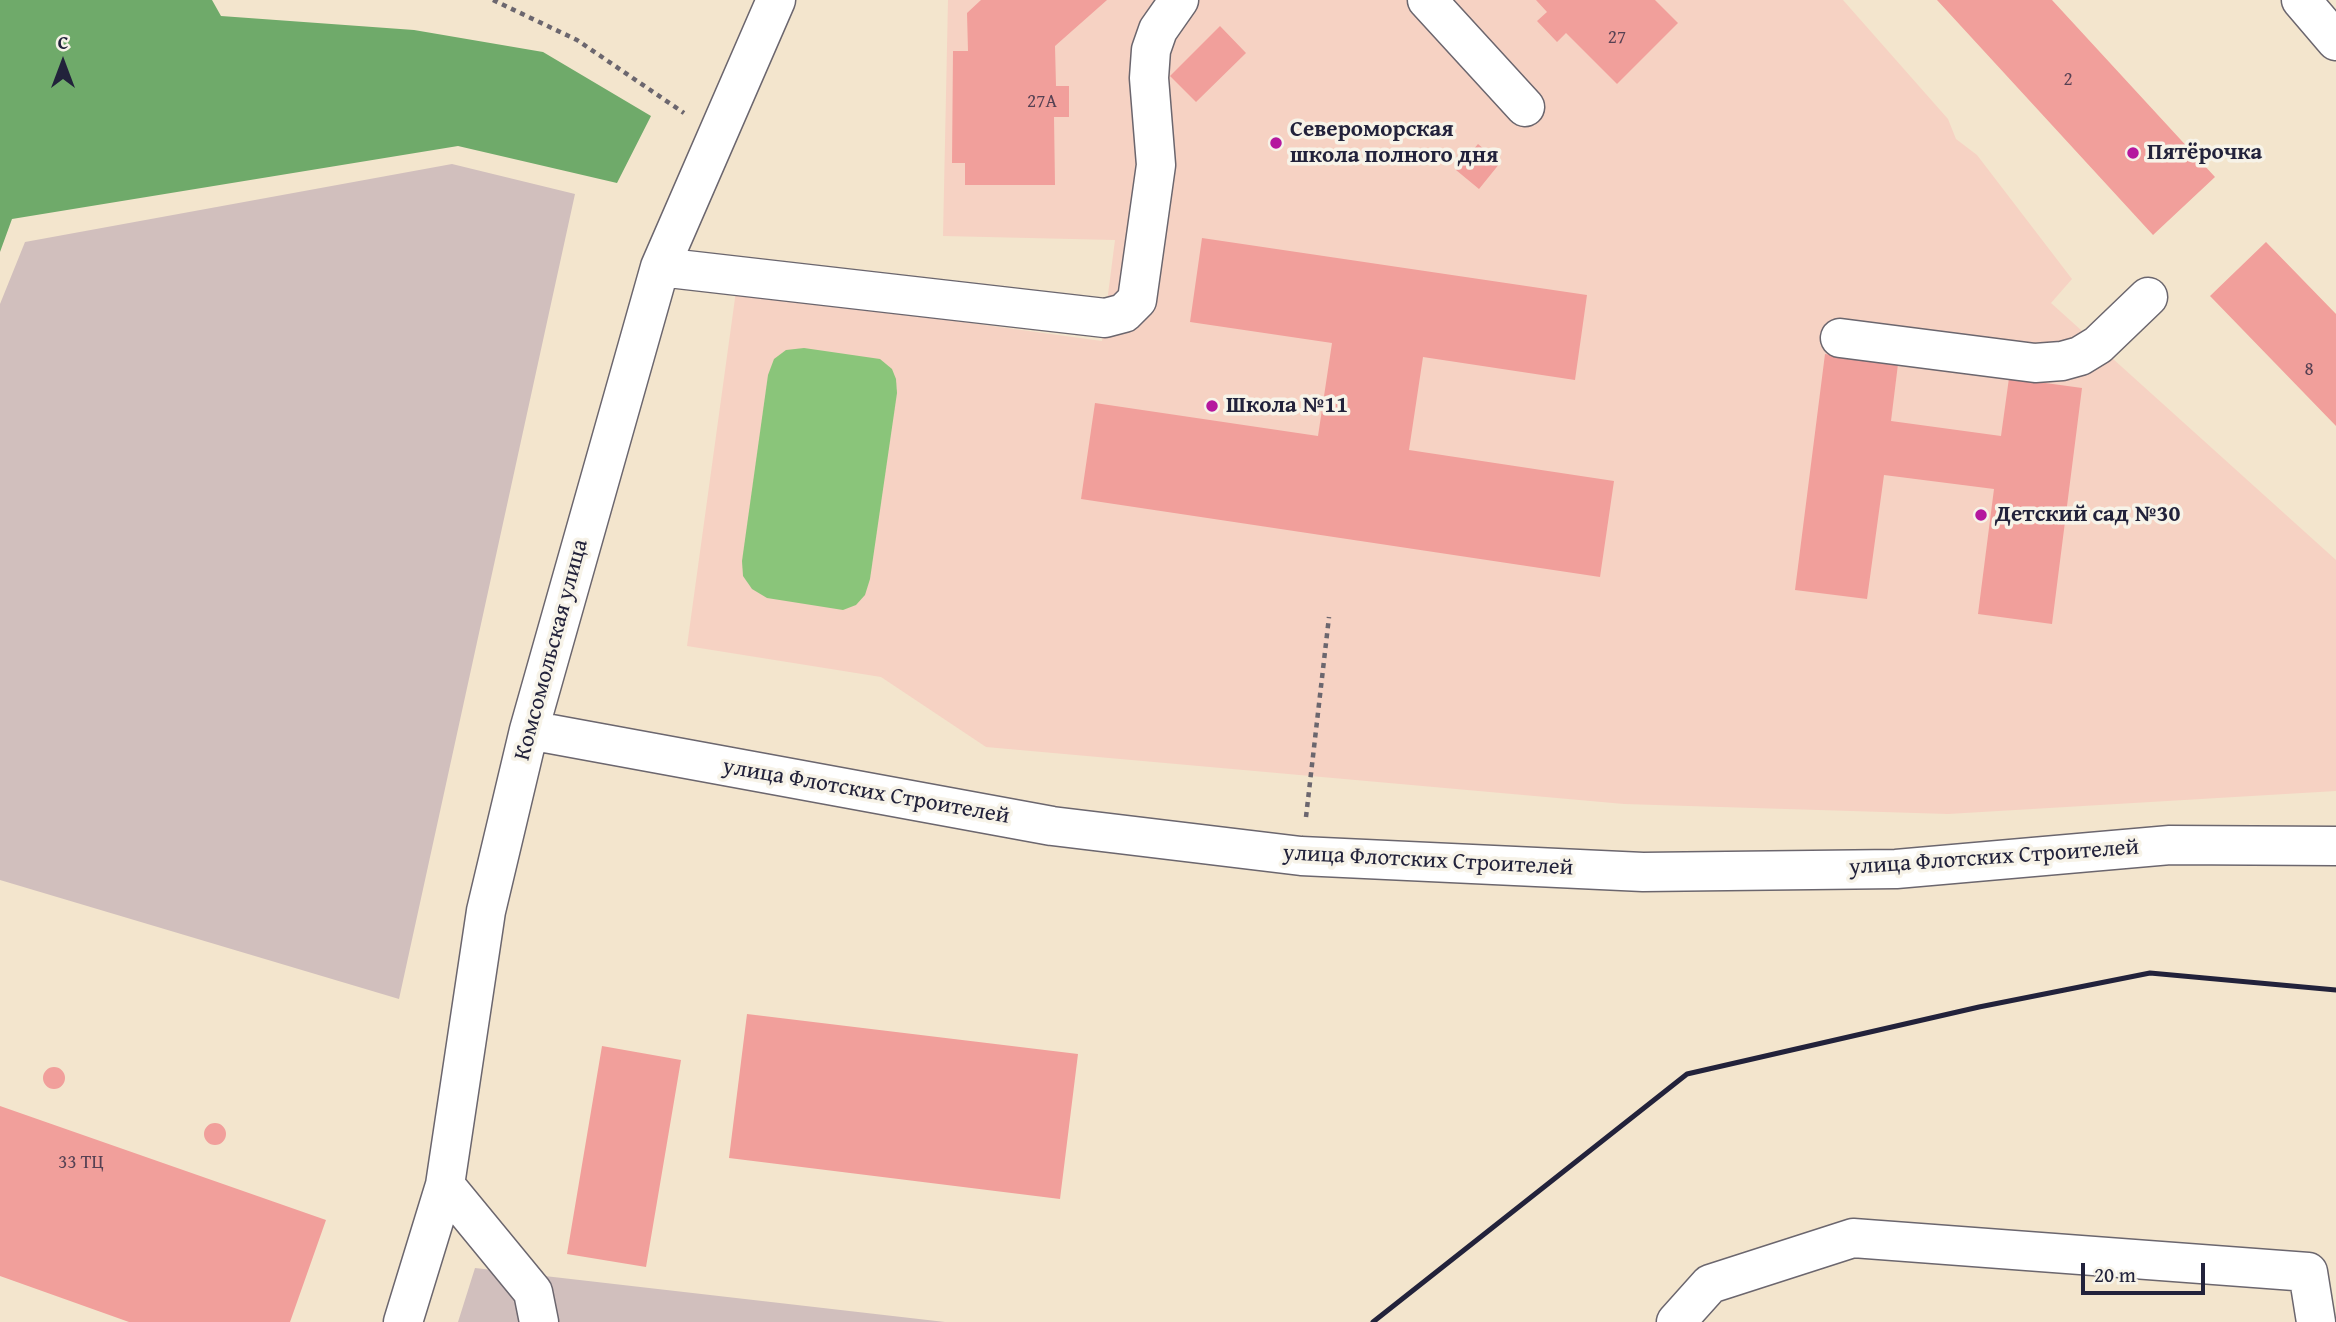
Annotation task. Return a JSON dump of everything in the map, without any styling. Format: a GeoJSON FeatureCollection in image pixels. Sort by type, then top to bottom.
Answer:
{"type":"FeatureCollection","features":[{"type":"Feature","properties":{"kind":"street","name":"Комсомольская улица"},"geometry":{"type":"LineString","coordinates":[[403,1322],[445,1185],[486,911],[529,730],[660,267],[776,0]]}},
{"type":"Feature","properties":{"kind":"street"},"geometry":{"type":"LineString","coordinates":[[660,267],[1105,318],[1124,313],[1137,300],[1156,164],[1149,78],[1152,50],[1158,30],[1180,0]]}},
{"type":"Feature","properties":{"kind":"street"},"geometry":{"type":"LineString","coordinates":[[1427,0],[1525,107]]}},
{"type":"Feature","properties":{"kind":"street"},"geometry":{"type":"LineString","coordinates":[[2301,0],[2336,41]]}},
{"type":"Feature","properties":{"kind":"street"},"geometry":{"type":"LineString","coordinates":[[1840,338],[2035,363],[2062,361],[2080,356],[2098,345],[2148,297]]}},
{"type":"Feature","properties":{"kind":"street","name":"улица Флотских Строителей"},"geometry":{"type":"LineString","coordinates":[[529,730],[1052,826],[1301,856],[1643,872],[1896,869],[2170,845],[2336,846]]}},
{"type":"Feature","properties":{"kind":"street"},"geometry":{"type":"LineString","coordinates":[[445,1185],[533,1292],[539,1322]]}},
{"type":"Feature","properties":{"kind":"street"},"geometry":{"type":"LineString","coordinates":[[1676,1322],[1710,1284],[1853,1238],[2308,1272],[2316,1322]]}},
{"type":"Feature","properties":{"kind":"path"},"geometry":{"type":"LineString","coordinates":[[493,0],[577,40],[717,135]]}},
{"type":"Feature","properties":{"kind":"path"},"geometry":{"type":"LineString","coordinates":[[1301,856],[1329,617]]}},
{"type":"Feature","properties":{"kind":"shaded area"},"geometry":{"type":"Polygon","coordinates":[[[948,0],[1843,0],[1948,119],[1956,139],[1977,155],[2072,279],[2051,303],[2336,560],[2336,791],[1948,814],[1624,804],[986,747],[881,677],[687,646],[736,291],[1102,341],[1115,240],[943,236],[948,0]]]}},
{"type":"Feature","properties":{"kind":"shaded area"},"geometry":{"type":"Polygon","coordinates":[[[452,164],[575,194],[399,999],[0,880],[0,304],[25,242],[452,164]]]}},
{"type":"Feature","properties":{"kind":"shaded area"},"geometry":{"type":"Polygon","coordinates":[[[475,1268],[945,1322],[458,1322],[475,1268]]]}},
{"type":"Feature","properties":{"kind":"green space"},"geometry":{"type":"Polygon","coordinates":[[[0,0],[212,0],[221,16],[414,30],[543,52],[651,116],[617,183],[458,146],[12,219],[0,252],[0,0]]]}},
{"type":"Feature","properties":{"kind":"green space"},"geometry":{"type":"Polygon","coordinates":[[[804,348],[880,359],[892,369],[896,379],[897,393],[870,579],[865,595],[856,605],[843,610],[767,598],[752,589],[743,576],[742,561],[768,375],[774,359],[786,350],[804,348]]]}},
{"type":"Feature","properties":{"kind":"building"},"geometry":{"type":"Polygon","coordinates":[[[981,0],[1107,0],[1055,46],[1056,86],[1069,86],[1069,117],[1054,117],[1055,185],[965,185],[965,163],[952,163],[953,51],[968,51],[967,13],[981,0]]]}},
{"type":"Feature","properties":{"kind":"building"},"geometry":{"type":"Polygon","coordinates":[[[1536,0],[1655,0],[1678,23],[1617,84],[1566,33],[1557,42],[1537,21],[1547,12],[1536,0]]]}},
{"type":"Feature","properties":{"kind":"building"},"geometry":{"type":"Polygon","coordinates":[[[1937,0],[2052,0],[2215,177],[2153,235],[1937,0]]]}},
{"type":"Feature","properties":{"kind":"building"},"geometry":{"type":"Polygon","coordinates":[[[1220,26],[1246,53],[1196,102],[1170,76],[1220,26]]]}},
{"type":"Feature","properties":{"kind":"building"},"geometry":{"type":"Polygon","coordinates":[[[1478,144],[1500,163],[1479,189],[1456,170],[1478,144]]]}},
{"type":"Feature","properties":{"kind":"building"},"geometry":{"type":"Polygon","coordinates":[[[1202,238],[1587,295],[1575,380],[1423,357],[1409,450],[1614,481],[1600,577],[1081,499],[1095,403],[1318,436],[1332,343],[1190,322],[1202,238]]]}},
{"type":"Feature","properties":{"kind":"building"},"geometry":{"type":"Polygon","coordinates":[[[2266,242],[2336,314],[2336,426],[2210,296],[2266,242]]]}},
{"type":"Feature","properties":{"kind":"building"},"geometry":{"type":"Polygon","coordinates":[[[1825,354],[1898,364],[1891,421],[2001,436],[2009,378],[2082,388],[2052,624],[1978,614],[1994,489],[1884,475],[1867,599],[1795,590],[1825,354]]]}},
{"type":"Feature","properties":{"kind":"building"},"geometry":{"type":"Polygon","coordinates":[[[747,1014],[1078,1054],[1060,1199],[729,1158],[747,1014]]]}},
{"type":"Feature","properties":{"kind":"building"},"geometry":{"type":"Polygon","coordinates":[[[602,1046],[681,1060],[646,1267],[567,1254],[602,1046]]]}},
{"type":"Feature","properties":{"kind":"building"},"geometry":{"type":"Polygon","coordinates":[[[50,1067],[58,1067],[65,1074],[65,1082],[58,1089],[50,1089],[43,1082],[43,1074],[50,1067]]]}},
{"type":"Feature","properties":{"kind":"building"},"geometry":{"type":"Polygon","coordinates":[[[0,1106],[326,1220],[290,1322],[129,1322],[0,1276],[0,1106]]]}},
{"type":"Feature","properties":{"kind":"building"},"geometry":{"type":"Polygon","coordinates":[[[211,1123],[219,1123],[226,1130],[226,1138],[219,1145],[211,1145],[204,1138],[204,1130],[211,1123]]]}},
{"type":"Feature","properties":{"kind":"railway"},"geometry":{"type":"LineString","coordinates":[[1373,1322],[1687,1074],[1979,1007],[2150,973],[2336,990]]}},
{"type":"Feature","properties":{"kind":"place","name":"Североморская школа полного дня"},"geometry":{"type":"Point","coordinates":[1276,143]}},
{"type":"Feature","properties":{"kind":"place","name":"Пятёрочка"},"geometry":{"type":"Point","coordinates":[2133,153]}},
{"type":"Feature","properties":{"kind":"place","name":"Школа №11"},"geometry":{"type":"Point","coordinates":[1212,406]}},
{"type":"Feature","properties":{"kind":"place","name":"Детский сад №30"},"geometry":{"type":"Point","coordinates":[1981,515]}}]}
